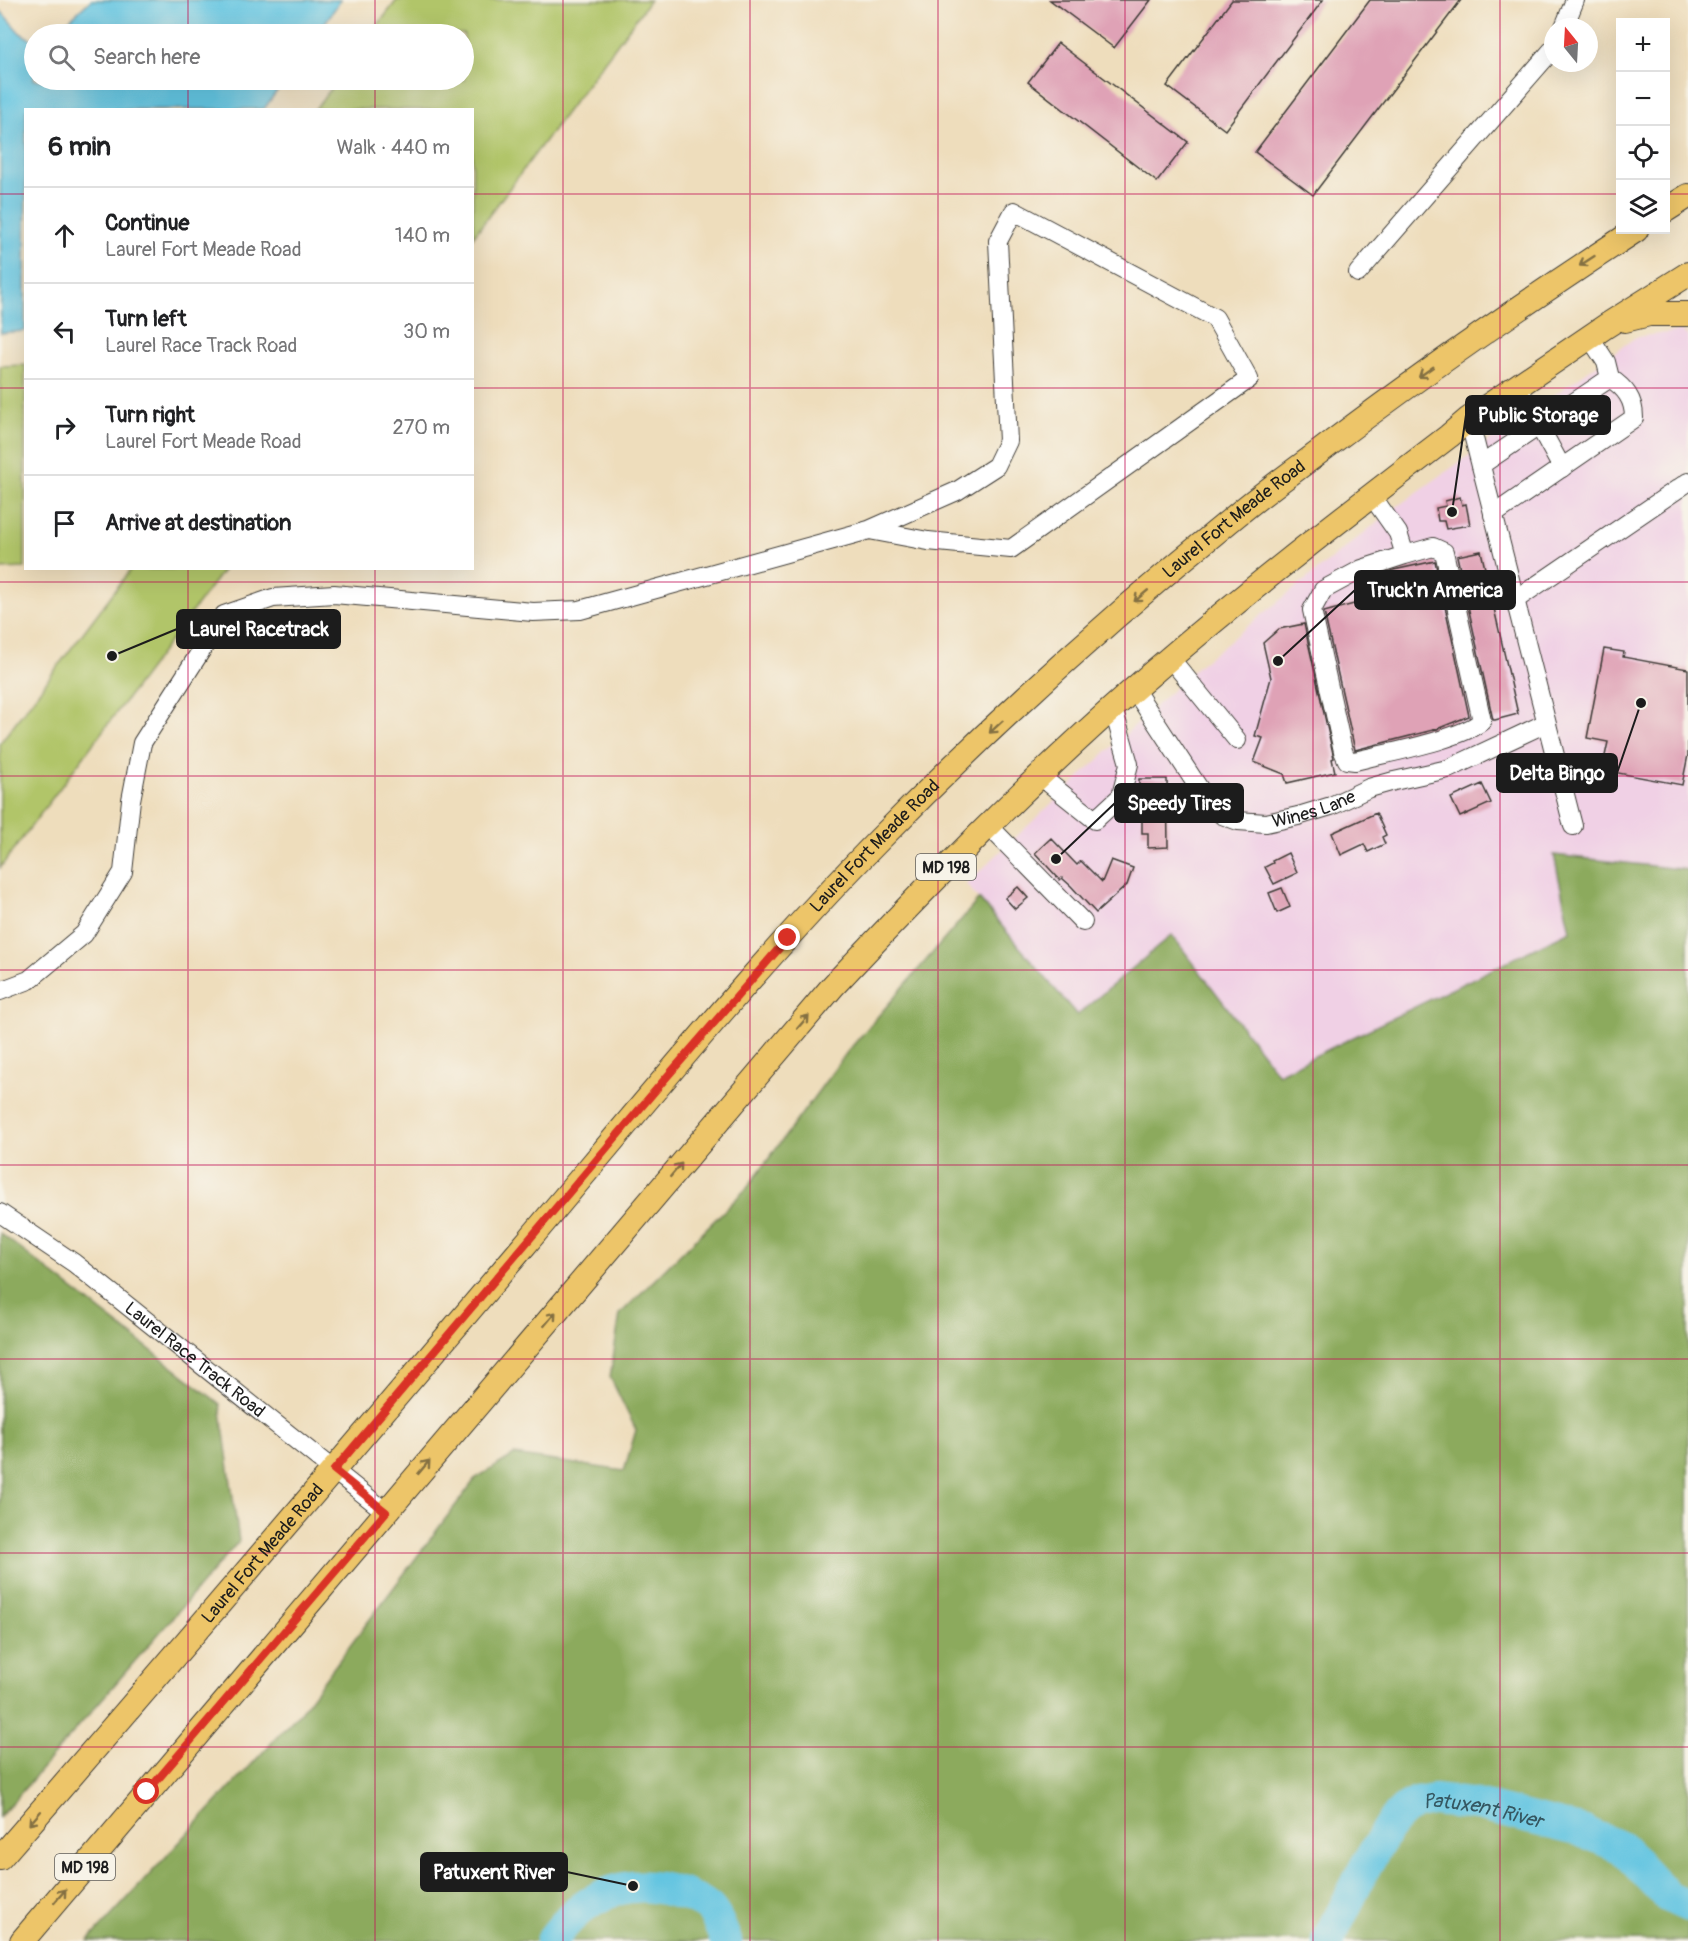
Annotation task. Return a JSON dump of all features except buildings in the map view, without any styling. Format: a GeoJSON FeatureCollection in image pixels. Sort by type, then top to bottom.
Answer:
{"type":"FeatureCollection","features":[{"type":"Feature","properties":{"kind":"main road"},"geometry":{"type":"LineString","coordinates":[[1670,207],[1688,196]]}},
{"type":"Feature","properties":{"kind":"main road","name":"Laurel Fort Meade Road"},"geometry":{"type":"LineString","coordinates":[[0,1858],[334,1470],[665,1079],[788,938],[875,843],[976,745],[1095,635],[1240,512],[1412,381],[1525,302],[1630,234]]}},
{"type":"Feature","properties":{"kind":"main road","name":"MD 198"},"geometry":{"type":"LineString","coordinates":[[22,1941],[833,986],[919,894],[988,825],[1113,708],[1278,568],[1449,436],[1469,418],[1598,331],[1688,274]]}},
{"type":"Feature","properties":{"kind":"main road"},"geometry":{"type":"LineString","coordinates":[[1598,331],[1649,314],[1688,314]]}},
{"type":"Feature","properties":{"kind":"street"},"geometry":{"type":"LineString","coordinates":[[1568,18],[1575,0]]}},
{"type":"Feature","properties":{"kind":"street"},"geometry":{"type":"LineString","coordinates":[[1358,273],[1544,59]]}},
{"type":"Feature","properties":{"kind":"street"},"geometry":{"type":"LineString","coordinates":[[0,991],[28,980],[84,934],[123,872],[131,800],[142,743],[224,615],[273,598],[334,594],[533,612],[580,610],[869,530],[957,491],[996,466],[1008,441],[999,241],[1014,211],[1215,318],[1249,379],[1011,549],[928,541],[869,530]]}},
{"type":"Feature","properties":{"kind":"street"},"geometry":{"type":"LineString","coordinates":[[1493,515],[1634,418],[1634,404],[1623,387],[1610,378],[1598,331]]}},
{"type":"Feature","properties":{"kind":"street"},"geometry":{"type":"LineString","coordinates":[[1481,465],[1610,378]]}},
{"type":"Feature","properties":{"kind":"street"},"geometry":{"type":"LineString","coordinates":[[1517,385],[1562,468]]}},
{"type":"Feature","properties":{"kind":"street"},"geometry":{"type":"LineString","coordinates":[[1469,418],[1573,826]]}},
{"type":"Feature","properties":{"kind":"street"},"geometry":{"type":"LineString","coordinates":[[1515,600],[1688,482]]}},
{"type":"Feature","properties":{"kind":"street"},"geometry":{"type":"LineString","coordinates":[[1372,496],[1398,533],[1405,555]]}},
{"type":"Feature","properties":{"kind":"street"},"geometry":{"type":"LineString","coordinates":[[1433,547],[1444,552],[1482,721],[1472,729],[1428,742],[1347,760],[1343,751],[1312,610],[1323,590],[1362,569],[1405,555],[1433,547]]}},
{"type":"Feature","properties":{"kind":"street"},"geometry":{"type":"LineString","coordinates":[[1170,658],[1236,740]]}},
{"type":"Feature","properties":{"kind":"street","name":"Wines Lane"},"geometry":{"type":"LineString","coordinates":[[1134,689],[1208,802],[1222,815],[1238,821],[1257,823],[1298,816],[1331,806],[1369,788],[1448,769],[1546,723]]}},
{"type":"Feature","properties":{"kind":"street"},"geometry":{"type":"LineString","coordinates":[[1040,776],[1095,820],[1121,796],[1130,764],[1113,708]]}},
{"type":"Feature","properties":{"kind":"street"},"geometry":{"type":"LineString","coordinates":[[988,825],[1083,922]]}},
{"type":"Feature","properties":{"kind":"street","name":"Laurel Race Track Road"},"geometry":{"type":"LineString","coordinates":[[0,1213],[74,1263],[386,1512]]}},
{"type":"Feature","properties":{"kind":"shaded area"},"geometry":{"type":"Polygon","coordinates":[[[1681,331],[1688,336],[1688,870],[1555,856],[1570,931],[1278,1074],[1172,935],[1077,1015],[966,884],[1198,666],[1395,508],[1636,337],[1681,331]]]}},
{"type":"Feature","properties":{"kind":"green space"},"geometry":{"type":"Polygon","coordinates":[[[397,0],[650,0],[474,236],[474,108],[316,108],[330,90],[474,90],[474,24],[379,24],[397,0]]]}},
{"type":"Feature","properties":{"kind":"green space"},"geometry":{"type":"Polygon","coordinates":[[[24,365],[24,568],[0,569],[0,366],[24,365]]]}},
{"type":"Feature","properties":{"kind":"green space"},"geometry":{"type":"Polygon","coordinates":[[[130,570],[223,570],[0,868],[0,743],[130,570]]]}},
{"type":"Feature","properties":{"kind":"green space"},"geometry":{"type":"Polygon","coordinates":[[[1554,855],[1688,870],[1688,1941],[88,1941],[301,1711],[476,1478],[514,1455],[624,1471],[636,1430],[610,1377],[620,1314],[747,1188],[848,1051],[979,899],[1077,1015],[1172,935],[1278,1074],[1570,931],[1554,855]]]}},
{"type":"Feature","properties":{"kind":"green space"},"geometry":{"type":"Polygon","coordinates":[[[0,1233],[220,1404],[239,1541],[0,1817],[0,1233]]]}},
{"type":"Feature","properties":{"kind":"water"},"geometry":{"type":"Polygon","coordinates":[[[91,0],[341,0],[324,24],[65,24],[91,0]]]}},
{"type":"Feature","properties":{"kind":"water"},"geometry":{"type":"Polygon","coordinates":[[[0,10],[24,35],[24,90],[278,90],[265,108],[24,108],[24,331],[1,333],[0,10]]]}},
{"type":"Feature","properties":{"kind":"waterway","name":"Patuxent River"},"geometry":{"type":"LineString","coordinates":[[1328,1941],[1366,1865],[1392,1822],[1404,1810],[1417,1803],[1434,1800],[1477,1805],[1585,1832],[1622,1848],[1668,1897],[1688,1906]]}},
{"type":"Feature","properties":{"kind":"waterway","name":"Patuxent River"},"geometry":{"type":"LineString","coordinates":[[551,1941],[576,1913],[590,1903],[605,1894],[638,1887],[675,1892],[701,1903],[714,1915],[726,1941]]}},
{"type":"Feature","properties":{"kind":"place","name":"Public Storage"},"geometry":{"type":"Point","coordinates":[1452,512]}},
{"type":"Feature","properties":{"kind":"place","name":"Laurel Racetrack"},"geometry":{"type":"Point","coordinates":[112,656]}},
{"type":"Feature","properties":{"kind":"place","name":"Truck'n America"},"geometry":{"type":"Point","coordinates":[1278,661]}},
{"type":"Feature","properties":{"kind":"place","name":"Delta Bingo"},"geometry":{"type":"Point","coordinates":[1641,703]}},
{"type":"Feature","properties":{"kind":"place","name":"Speedy Tires"},"geometry":{"type":"Point","coordinates":[1056,859]}},
{"type":"Feature","properties":{"kind":"place","name":"Patuxent River"},"geometry":{"type":"Point","coordinates":[633,1886]}},
{"type":"Feature","properties":{"kind":"route"},"geometry":{"type":"LineString","coordinates":[[147,1792],[386,1512],[334,1470],[665,1079],[788,938]]}}]}
